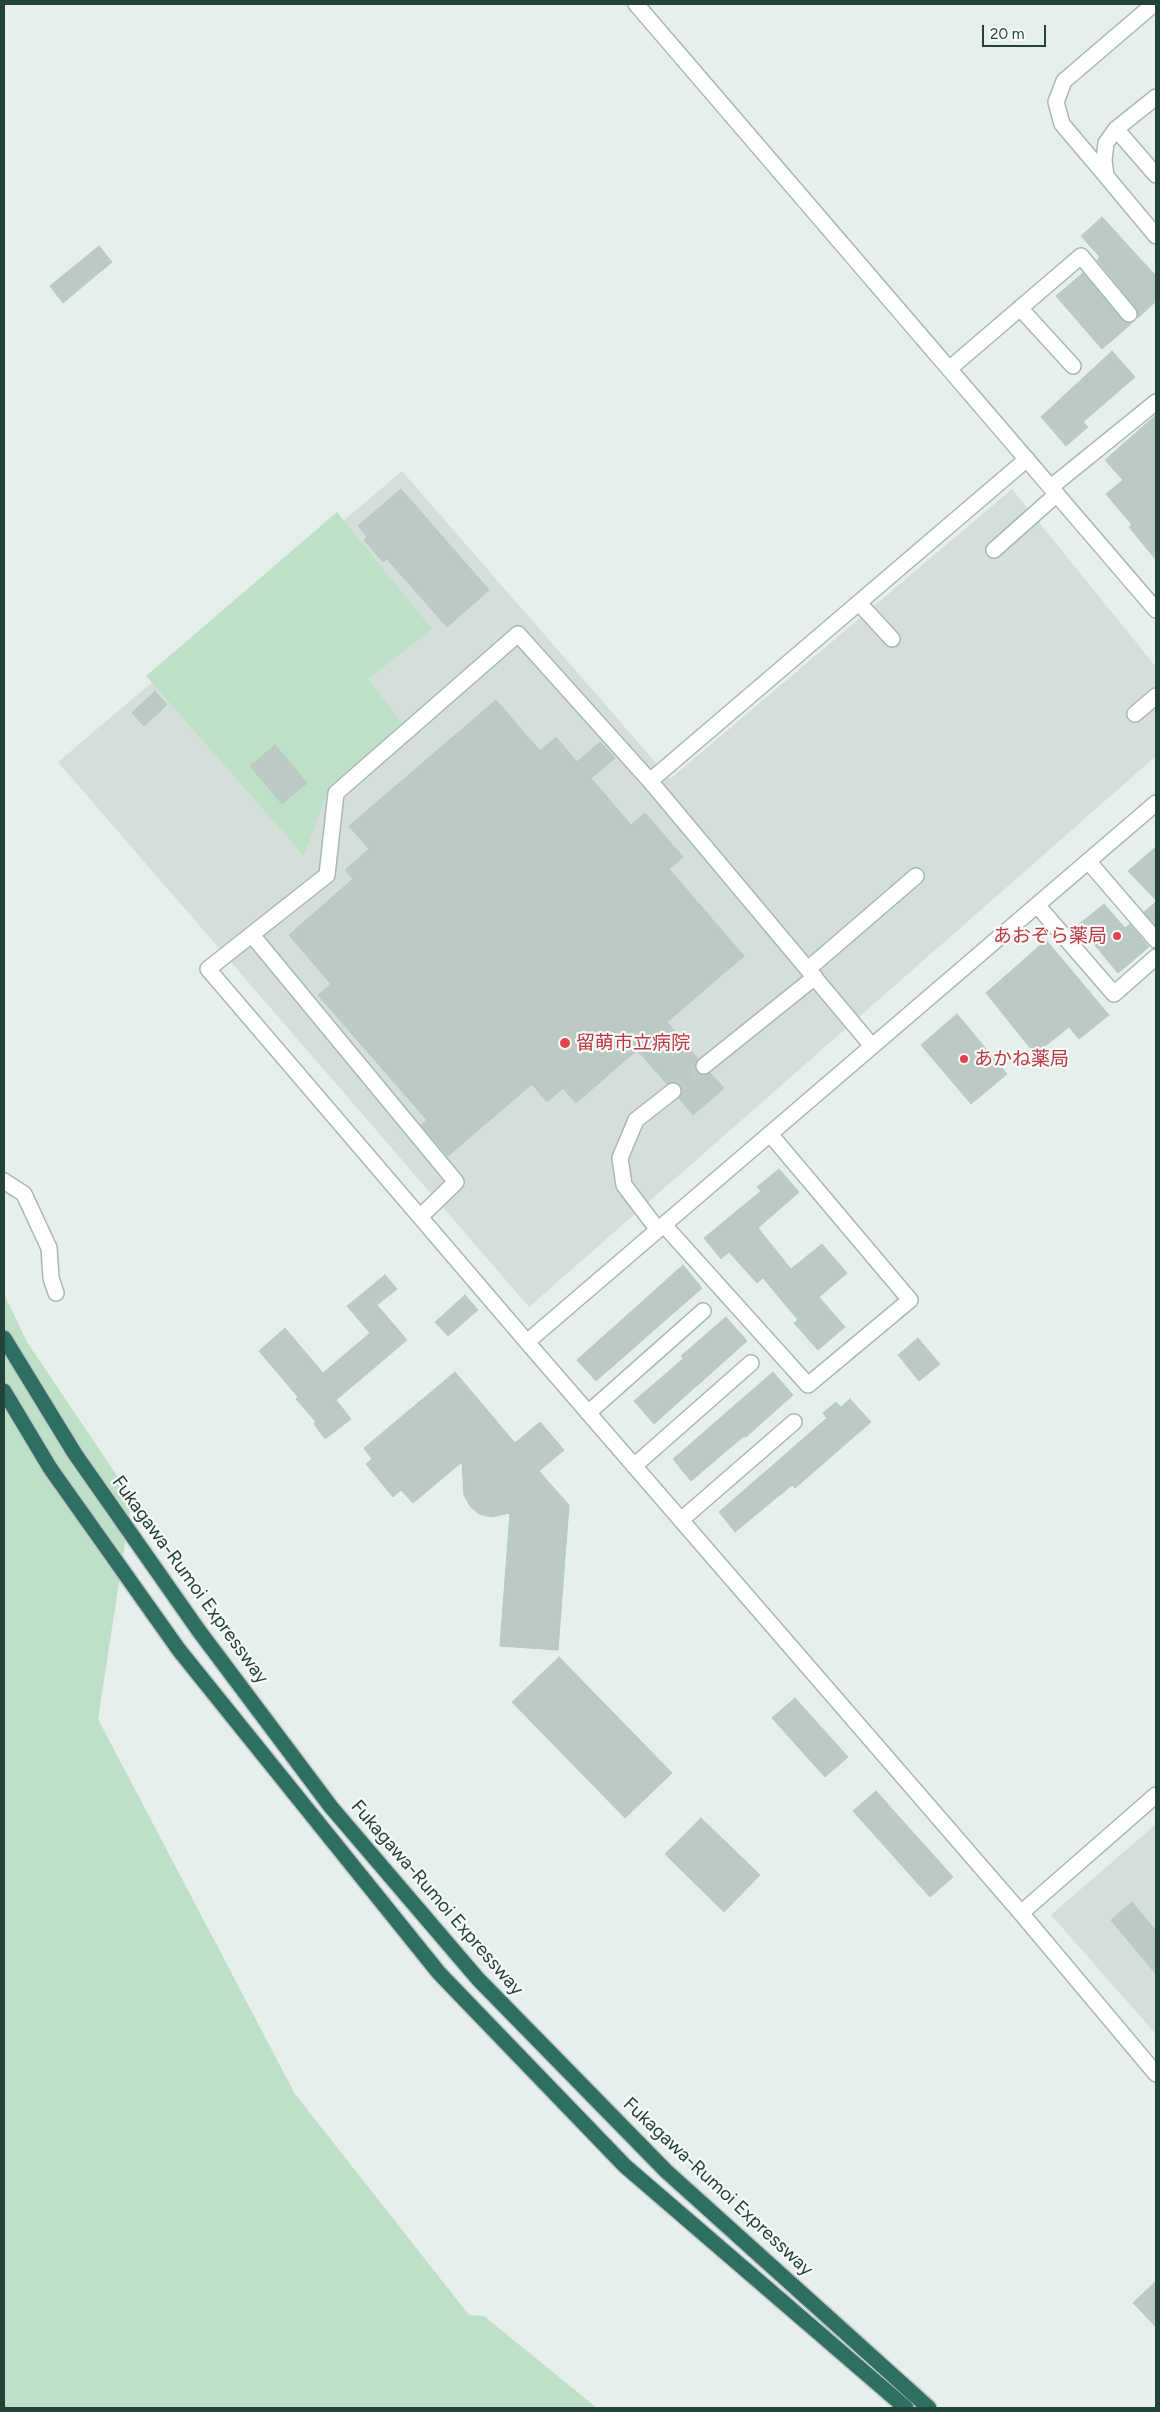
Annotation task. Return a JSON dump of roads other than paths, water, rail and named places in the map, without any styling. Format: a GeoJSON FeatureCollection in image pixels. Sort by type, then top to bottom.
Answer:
{"type":"FeatureCollection","features":[{"type":"Feature","properties":{"kind":"highway","name":"Fukagawa-Rumoi Expressway"},"geometry":{"type":"LineString","coordinates":[[4,1338],[75,1454],[205,1639],[331,1807],[478,1979],[666,2171],[929,2408]]}},
{"type":"Feature","properties":{"kind":"highway"},"geometry":{"type":"LineString","coordinates":[[4,1391],[50,1468],[180,1650],[439,1974],[625,2166],[906,2408]]}},
{"type":"Feature","properties":{"kind":"street"},"geometry":{"type":"LineString","coordinates":[[636,4],[1054,491],[1154,603]]}},
{"type":"Feature","properties":{"kind":"street"},"geometry":{"type":"LineString","coordinates":[[1154,4],[1064,81],[1056,102],[1062,124],[1156,236]]}},
{"type":"Feature","properties":{"kind":"street"},"geometry":{"type":"LineString","coordinates":[[1106,176],[1104,160],[1106,143],[1116,129],[1156,97]]}},
{"type":"Feature","properties":{"kind":"street"},"geometry":{"type":"LineString","coordinates":[[1116,129],[1156,175]]}},
{"type":"Feature","properties":{"kind":"street"},"geometry":{"type":"LineString","coordinates":[[950,369],[1081,256],[1129,314]]}},
{"type":"Feature","properties":{"kind":"street"},"geometry":{"type":"LineString","coordinates":[[1020,308],[1073,366]]}},
{"type":"Feature","properties":{"kind":"street"},"geometry":{"type":"LineString","coordinates":[[994,550],[1054,491],[1156,402]]}},
{"type":"Feature","properties":{"kind":"street"},"geometry":{"type":"LineString","coordinates":[[650,782],[1027,459]]}},
{"type":"Feature","properties":{"kind":"street"},"geometry":{"type":"LineString","coordinates":[[859,604],[892,639]]}},
{"type":"Feature","properties":{"kind":"street"},"geometry":{"type":"LineString","coordinates":[[872,1046],[650,782],[518,634],[336,793],[327,875],[208,969],[588,1413],[1021,1913],[1156,2074]]}},
{"type":"Feature","properties":{"kind":"street"},"geometry":{"type":"LineString","coordinates":[[1135,714],[1156,696]]}},
{"type":"Feature","properties":{"kind":"street"},"geometry":{"type":"LineString","coordinates":[[527,1342],[1156,803]]}},
{"type":"Feature","properties":{"kind":"street"},"geometry":{"type":"LineString","coordinates":[[1088,861],[1156,940]]}},
{"type":"Feature","properties":{"kind":"street"},"geometry":{"type":"LineString","coordinates":[[704,1066],[811,973],[916,876]]}},
{"type":"Feature","properties":{"kind":"street"},"geometry":{"type":"LineString","coordinates":[[1037,905],[1114,994],[1156,957]]}},
{"type":"Feature","properties":{"kind":"street"},"geometry":{"type":"LineString","coordinates":[[252,935],[456,1182],[420,1217]]}},
{"type":"Feature","properties":{"kind":"street"},"geometry":{"type":"LineString","coordinates":[[673,1091],[636,1120],[620,1158],[624,1185],[808,1385],[910,1300],[770,1134]]}},
{"type":"Feature","properties":{"kind":"street"},"geometry":{"type":"LineString","coordinates":[[4,1181],[24,1194],[49,1248],[50,1278],[56,1293]]}},
{"type":"Feature","properties":{"kind":"street"},"geometry":{"type":"LineString","coordinates":[[588,1413],[703,1311]]}},
{"type":"Feature","properties":{"kind":"street"},"geometry":{"type":"LineString","coordinates":[[634,1466],[751,1363]]}},
{"type":"Feature","properties":{"kind":"street"},"geometry":{"type":"LineString","coordinates":[[681,1520],[794,1422]]}},
{"type":"Feature","properties":{"kind":"street"},"geometry":{"type":"LineString","coordinates":[[1021,1913],[1156,1795]]}},
{"type":"Feature","properties":{"kind":"tunnel"},"geometry":{"type":"LineString","coordinates":[[673,1091],[704,1066]]}},
{"type":"Feature","properties":{"kind":"place","name":"あおぞら薬局"},"geometry":{"type":"Point","coordinates":[1117,936]}},
{"type":"Feature","properties":{"kind":"place","name":"留萌市立病院"},"geometry":{"type":"Point","coordinates":[565,1043]}},
{"type":"Feature","properties":{"kind":"place","name":"あかね薬局"},"geometry":{"type":"Point","coordinates":[964,1059]}}]}
